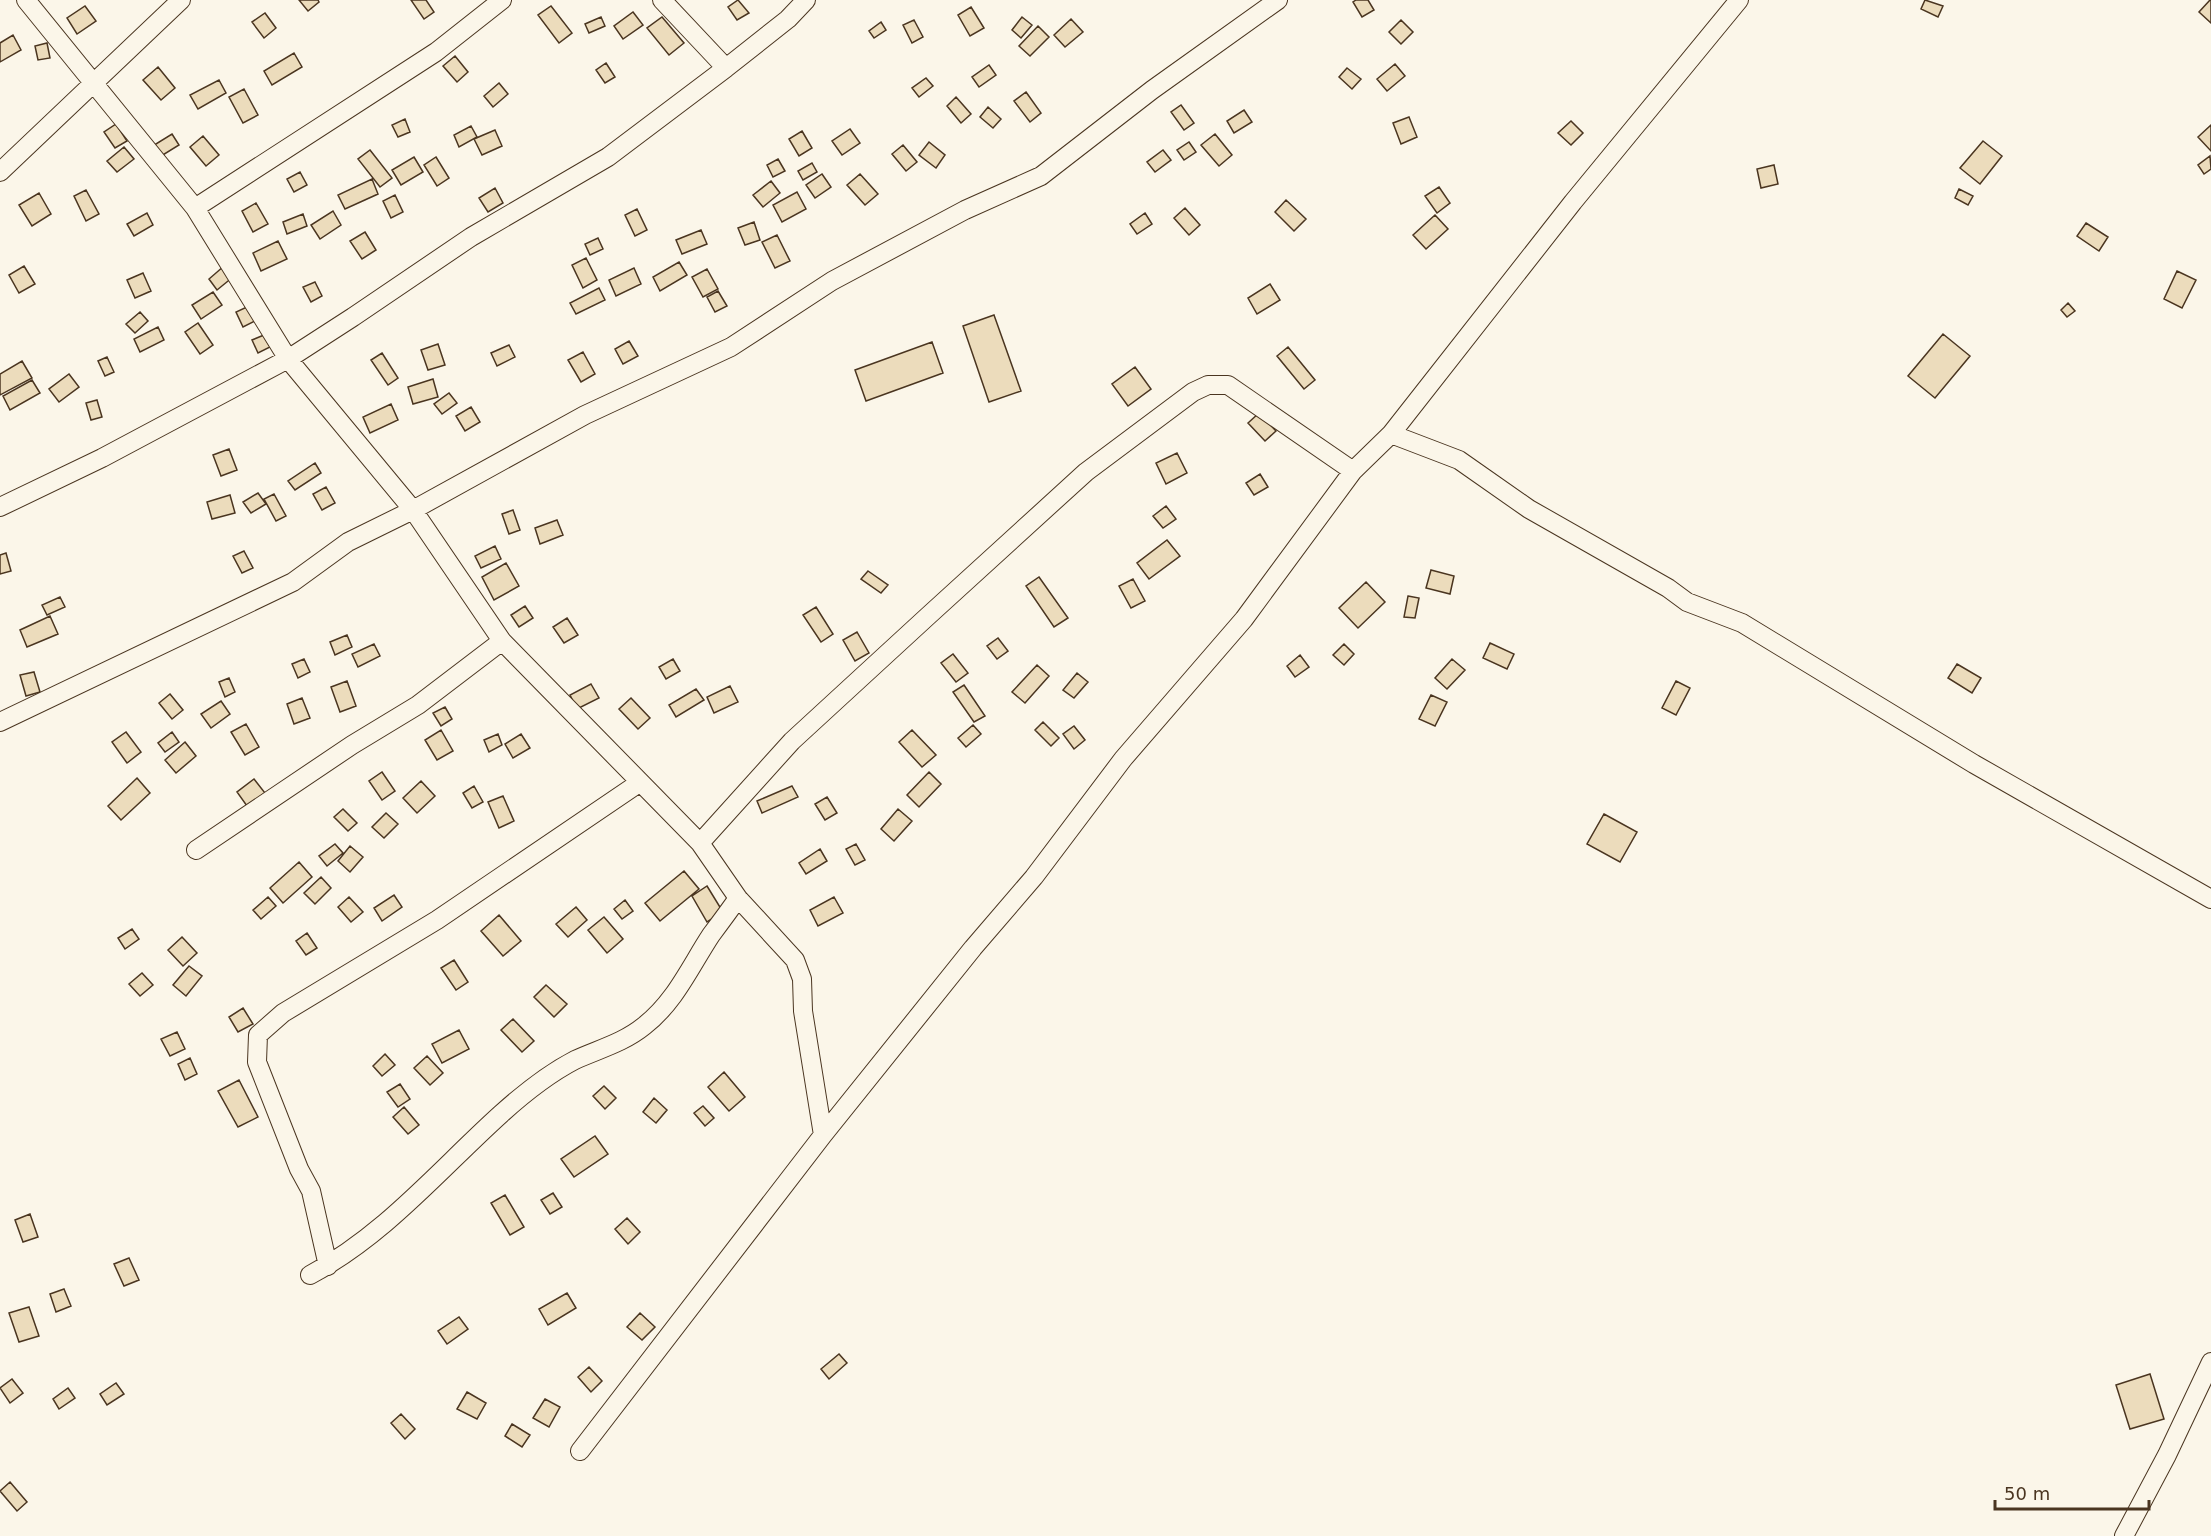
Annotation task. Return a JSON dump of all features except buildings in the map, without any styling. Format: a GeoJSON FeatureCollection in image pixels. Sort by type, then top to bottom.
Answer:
{"type":"FeatureCollection","features":[{"type":"Feature","properties":{"kind":"street"},"geometry":{"type":"LineString","coordinates":[[27,0],[195,208],[288,358],[413,510],[502,640],[700,843],[738,898],[795,960],[802,979],[803,1011],[823,1135]]}},
{"type":"Feature","properties":{"kind":"street"},"geometry":{"type":"LineString","coordinates":[[0,172],[181,0]]}},
{"type":"Feature","properties":{"kind":"street"},"geometry":{"type":"LineString","coordinates":[[195,208],[436,52],[502,0]]}},
{"type":"Feature","properties":{"kind":"street"},"geometry":{"type":"LineString","coordinates":[[662,0],[726,68]]}},
{"type":"Feature","properties":{"kind":"street"},"geometry":{"type":"LineString","coordinates":[[0,507],[102,458],[288,358],[471,237],[608,157],[788,19],[806,0]]}},
{"type":"Feature","properties":{"kind":"street"},"geometry":{"type":"LineString","coordinates":[[0,722],[293,582],[348,542],[413,510],[585,415],[731,347],[832,281],[965,210],[1041,176],[1152,90],[1242,28],[1278,0]]}},
{"type":"Feature","properties":{"kind":"street"},"geometry":{"type":"LineString","coordinates":[[580,1451],[823,1135],[973,948],[1034,877],[1123,759],[1244,619],[1353,471],[1391,434],[1580,194],[1739,0]]}},
{"type":"Feature","properties":{"kind":"street"},"geometry":{"type":"LineString","coordinates":[[700,843],[792,741],[928,616],[1086,472],[1193,392],[1208,385],[1228,384],[1353,471]]}},
{"type":"Feature","properties":{"kind":"street"},"geometry":{"type":"LineString","coordinates":[[1391,434],[1459,460],[1529,509],[1668,588],[1687,602],[1742,623],[1974,764],[2211,899]]}},
{"type":"Feature","properties":{"kind":"street"},"geometry":{"type":"LineString","coordinates":[[196,850],[352,745],[418,705],[502,640]]}},
{"type":"Feature","properties":{"kind":"street"},"geometry":{"type":"LineString","coordinates":[[328,1266],[311,1191],[298,1169],[257,1062],[258,1035],[282,1013],[437,920],[639,783]]}},
{"type":"Feature","properties":{"kind":"street"},"geometry":{"type":"LineString","coordinates":[[310,1275],[328,1266],[384,1224],[442,1173],[502,1113],[533,1089],[574,1060],[616,1045],[645,1026],[680,989],[711,936],[738,898]]}},
{"type":"Feature","properties":{"kind":"street"},"geometry":{"type":"LineString","coordinates":[[2124,1536],[2167,1455],[2211,1362]]}}]}
